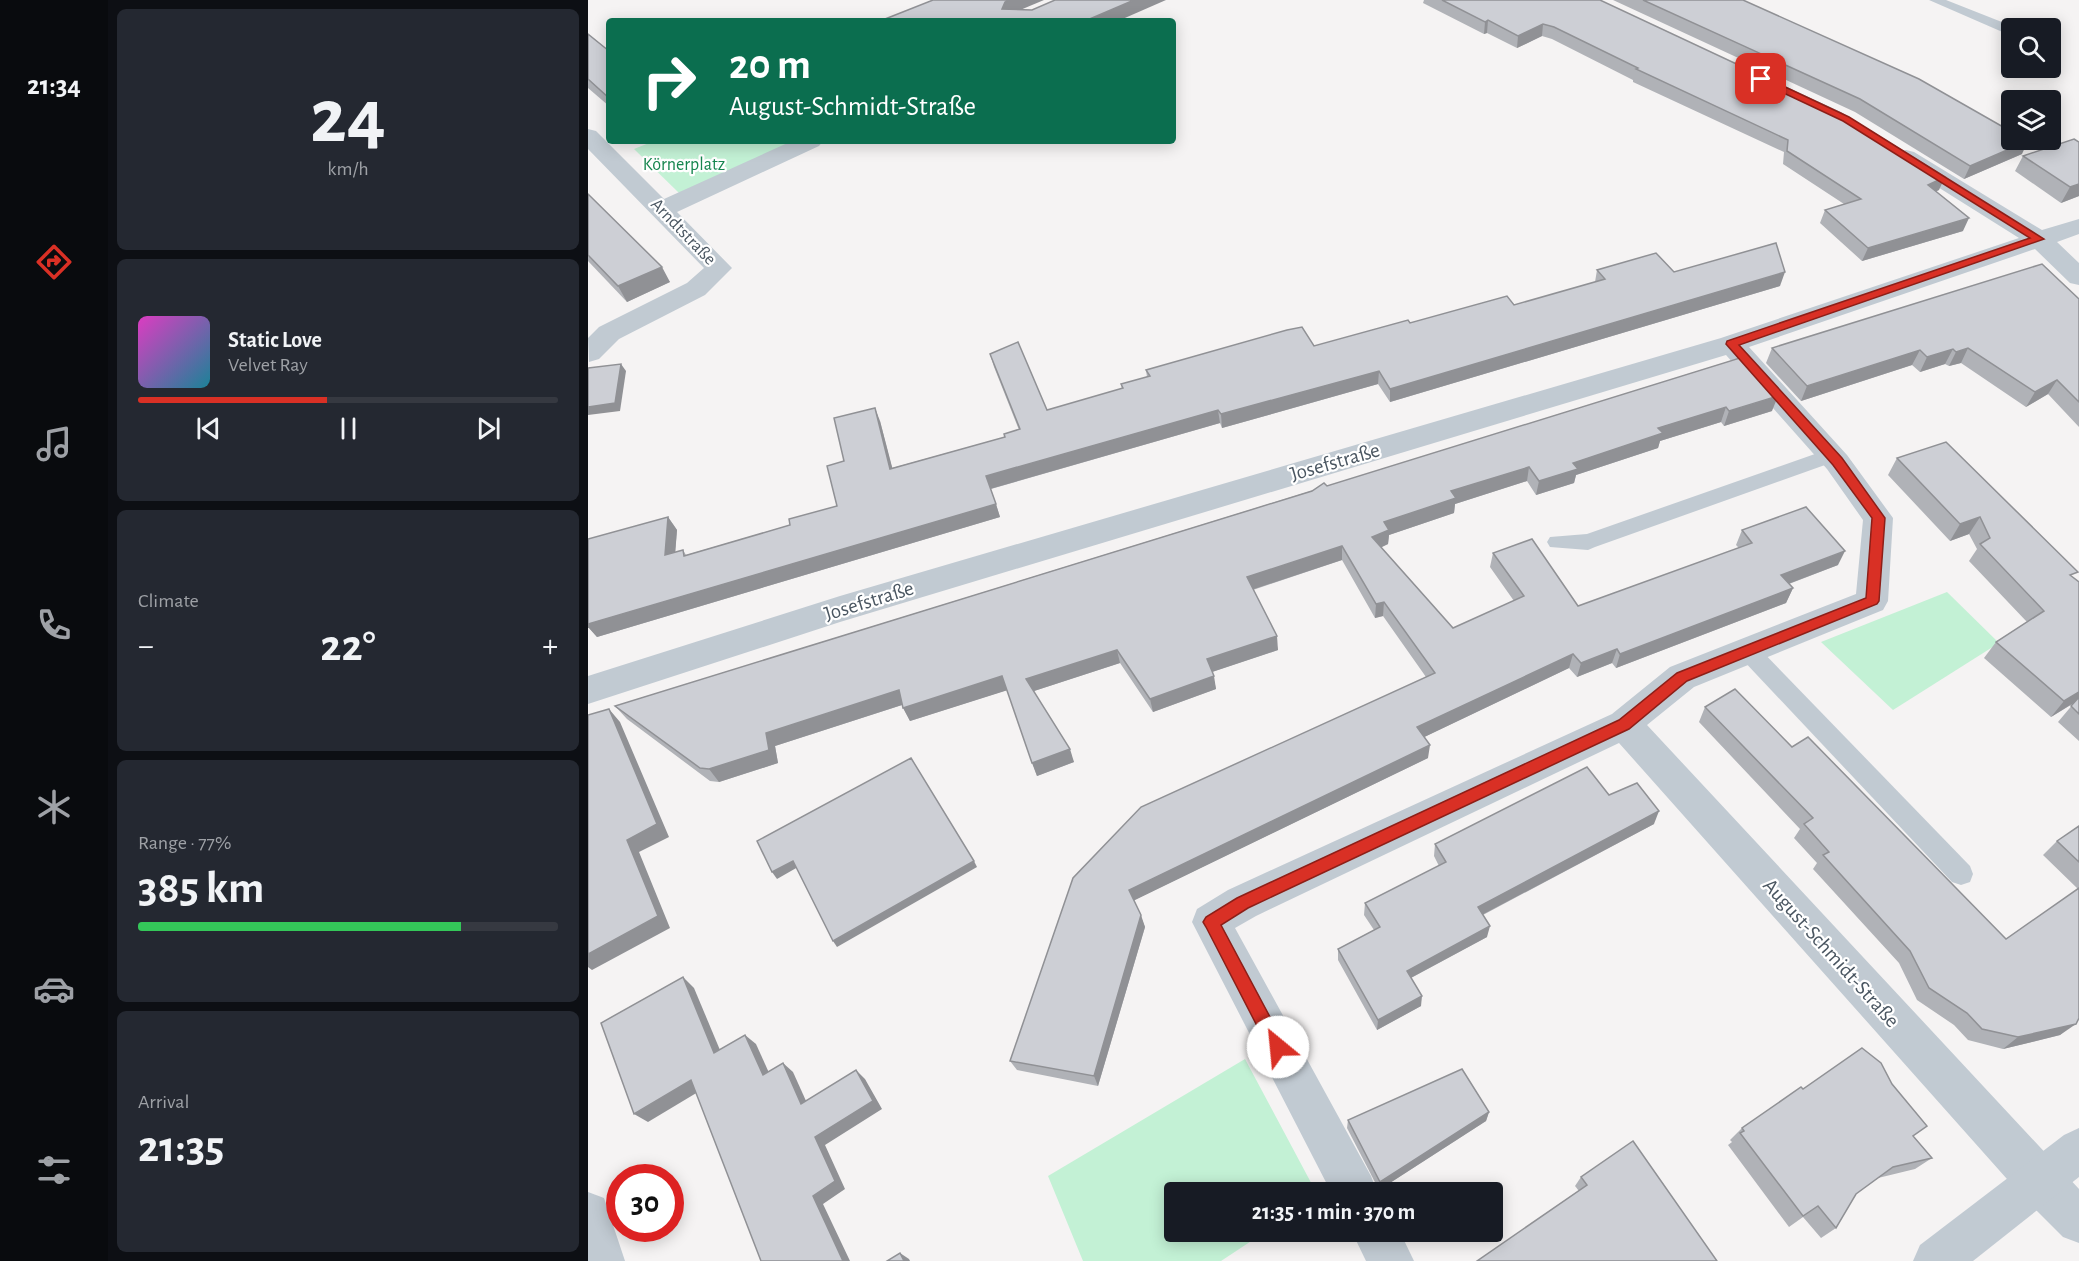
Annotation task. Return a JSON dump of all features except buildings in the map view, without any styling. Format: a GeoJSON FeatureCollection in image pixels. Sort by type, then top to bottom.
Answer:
{"type":"FeatureCollection","features":[{"type":"Feature","properties":{"kind":"street","name":"Arndtstraße"},"geometry":{"type":"LineString","coordinates":[[589,353],[609,333],[696,289],[719,268],[662,210],[607,144]]}},
{"type":"Feature","properties":{"kind":"street"},"geometry":{"type":"LineString","coordinates":[[662,210],[804,144]]}},
{"type":"Feature","properties":{"kind":"street"},"geometry":{"type":"LineString","coordinates":[[1887,144],[2039,239],[2079,276]]}},
{"type":"Feature","properties":{"kind":"street","name":"Josefstraße"},"geometry":{"type":"LineString","coordinates":[[588,690],[851,606],[1731,344],[2079,226]]}},
{"type":"Feature","properties":{"kind":"street"},"geometry":{"type":"LineString","coordinates":[[1350,1182],[1211,922],[1242,903],[1624,724],[1682,677],[1872,601],[1878,518],[1832,456],[1731,344]]}},
{"type":"Feature","properties":{"kind":"street","name":"August-Schmidt-Straße"},"geometry":{"type":"LineString","coordinates":[[1624,724],[2039,1181],[2079,1221]]}},
{"type":"Feature","properties":{"kind":"street"},"geometry":{"type":"LineString","coordinates":[[1936,1261],[2079,1150]]}},
{"type":"Feature","properties":{"kind":"street"},"geometry":{"type":"LineString","coordinates":[[588,1214],[602,1261]]}},
{"type":"Feature","properties":{"kind":"street"},"geometry":{"type":"LineString","coordinates":[[1381,1242],[1391,1261]]}},
{"type":"Feature","properties":{"kind":"lane"},"geometry":{"type":"LineString","coordinates":[[1935,0],[2001,27]]}},
{"type":"Feature","properties":{"kind":"lane"},"geometry":{"type":"LineString","coordinates":[[1557,542],[1588,542],[1832,456]]}},
{"type":"Feature","properties":{"kind":"lane"},"geometry":{"type":"LineString","coordinates":[[1748,651],[1961,874]]}},
{"type":"Feature","properties":{"kind":"green space","name":"Körnerplatz"},"geometry":{"type":"Polygon","coordinates":[[[646,144],[791,144],[679,193],[634,149],[646,144]]]}},
{"type":"Feature","properties":{"kind":"green space"},"geometry":{"type":"Polygon","coordinates":[[[1947,592],[1999,643],[1893,710],[1821,642],[1947,592]]]}},
{"type":"Feature","properties":{"kind":"green space"},"geometry":{"type":"Polygon","coordinates":[[[1245,1059],[1311,1182],[1164,1182],[1164,1242],[1250,1242],[1221,1261],[1083,1261],[1048,1176],[1245,1059]]]}},
{"type":"Feature","properties":{"kind":"route"},"geometry":{"type":"LineString","coordinates":[[1278,1047],[1211,922],[1242,903],[1624,724],[1682,677],[1872,601],[1878,518],[1837,462],[1731,344],[2039,239],[1846,119],[1761,79]]}}]}
